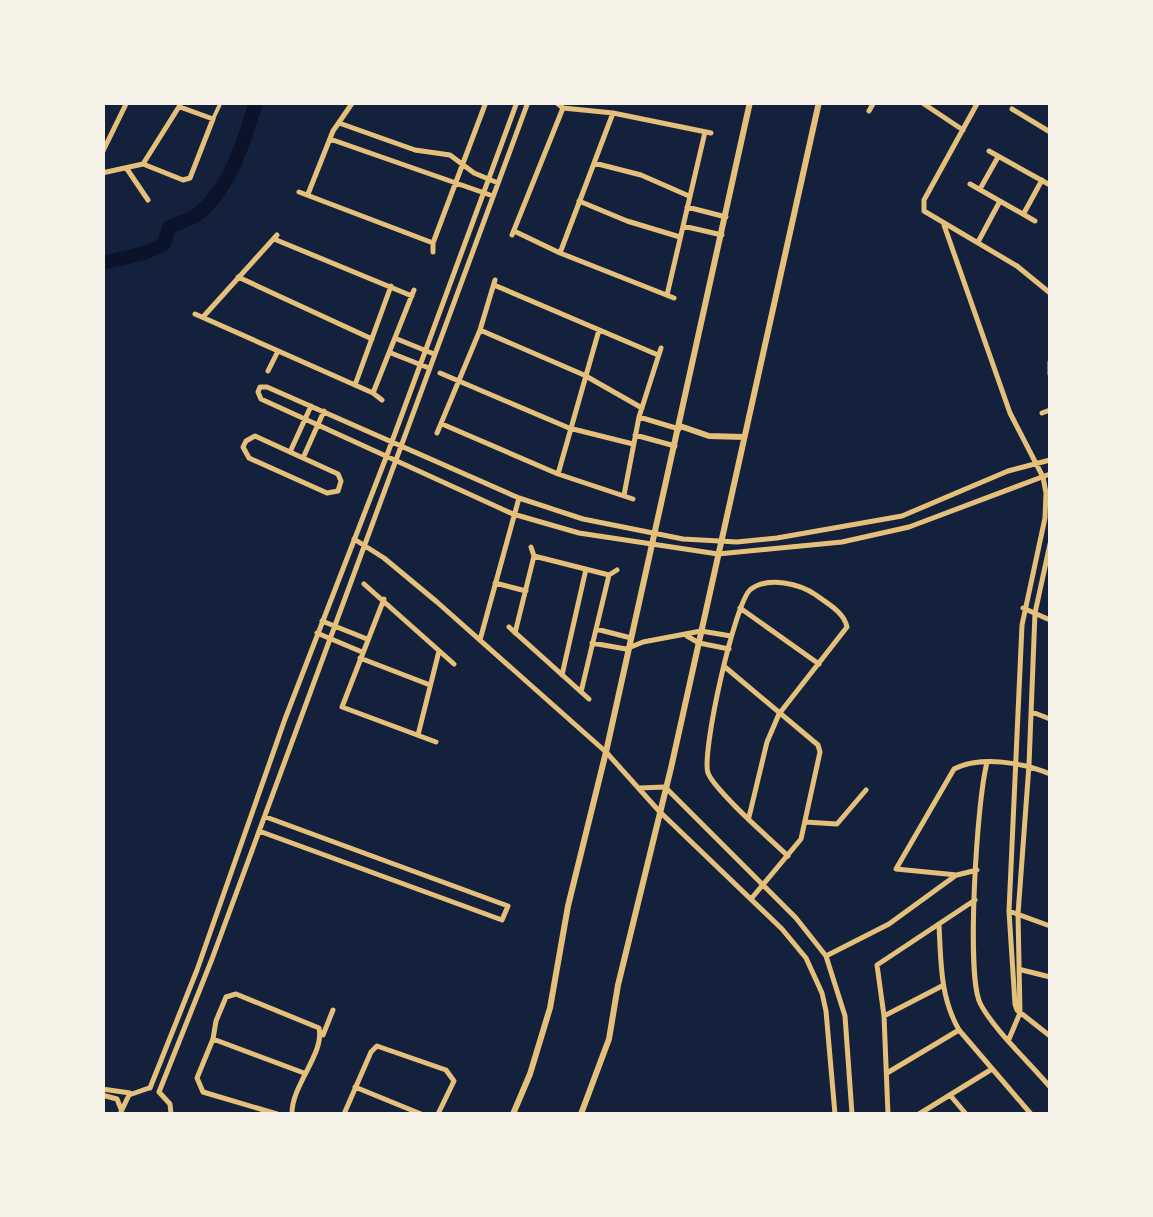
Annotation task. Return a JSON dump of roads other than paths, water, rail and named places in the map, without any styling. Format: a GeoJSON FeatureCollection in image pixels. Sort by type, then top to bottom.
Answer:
{"type":"FeatureCollection","features":[{"type":"Feature","properties":{"kind":"main road"},"geometry":{"type":"LineString","coordinates":[[513,1114],[550,1008],[568,906],[606,752],[750,102]]}},
{"type":"Feature","properties":{"kind":"main road"},"geometry":{"type":"LineString","coordinates":[[581,1114],[609,1040],[618,984],[819,102]]}},
{"type":"Feature","properties":{"kind":"main road"},"geometry":{"type":"LineString","coordinates":[[679,427],[709,436],[744,437]]}},
{"type":"Feature","properties":{"kind":"street"},"geometry":{"type":"LineString","coordinates":[[102,154],[127,102]]}},
{"type":"Feature","properties":{"kind":"street"},"geometry":{"type":"LineString","coordinates":[[102,172],[143,164],[183,180],[190,178],[221,102]]}},
{"type":"Feature","properties":{"kind":"street"},"geometry":{"type":"LineString","coordinates":[[308,194],[330,139],[353,102]]}},
{"type":"Feature","properties":{"kind":"street"},"geometry":{"type":"LineString","coordinates":[[434,252],[433,243],[485,103],[476,102]]}},
{"type":"Feature","properties":{"kind":"street"},"geometry":{"type":"LineString","coordinates":[[150,1088],[517,102]]}},
{"type":"Feature","properties":{"kind":"street"},"geometry":{"type":"LineString","coordinates":[[159,1092],[528,102]]}},
{"type":"Feature","properties":{"kind":"street"},"geometry":{"type":"LineString","coordinates":[[869,111],[874,102]]}},
{"type":"Feature","properties":{"kind":"street"},"geometry":{"type":"LineString","coordinates":[[922,102],[963,130]]}},
{"type":"Feature","properties":{"kind":"street"},"geometry":{"type":"LineString","coordinates":[[978,102],[923,208],[926,215],[1018,266],[1050,293]]}},
{"type":"Feature","properties":{"kind":"street"},"geometry":{"type":"LineString","coordinates":[[143,164],[181,105],[213,119]]}},
{"type":"Feature","properties":{"kind":"street"},"geometry":{"type":"LineString","coordinates":[[560,106],[613,113],[708,133],[689,196],[671,296],[513,233],[560,106]]}},
{"type":"Feature","properties":{"kind":"street"},"geometry":{"type":"LineString","coordinates":[[1012,109],[1050,132]]}},
{"type":"Feature","properties":{"kind":"street"},"geometry":{"type":"LineString","coordinates":[[560,253],[613,113]]}},
{"type":"Feature","properties":{"kind":"street"},"geometry":{"type":"LineString","coordinates":[[338,123],[414,150],[450,156],[498,183]]}},
{"type":"Feature","properties":{"kind":"street"},"geometry":{"type":"LineString","coordinates":[[330,139],[493,196]]}},
{"type":"Feature","properties":{"kind":"street"},"geometry":{"type":"LineString","coordinates":[[500,146],[510,150]]}},
{"type":"Feature","properties":{"kind":"street"},"geometry":{"type":"LineString","coordinates":[[989,151],[1050,185]]}},
{"type":"Feature","properties":{"kind":"street"},"geometry":{"type":"LineString","coordinates":[[980,189],[998,157]]}},
{"type":"Feature","properties":{"kind":"street"},"geometry":{"type":"LineString","coordinates":[[594,163],[641,175],[689,196]]}},
{"type":"Feature","properties":{"kind":"street"},"geometry":{"type":"LineString","coordinates":[[126,168],[148,200]]}},
{"type":"Feature","properties":{"kind":"street"},"geometry":{"type":"LineString","coordinates":[[1024,214],[1042,180]]}},
{"type":"Feature","properties":{"kind":"street"},"geometry":{"type":"LineString","coordinates":[[970,184],[1036,222]]}},
{"type":"Feature","properties":{"kind":"street"},"geometry":{"type":"LineString","coordinates":[[298,192],[433,243]]}},
{"type":"Feature","properties":{"kind":"street"},"geometry":{"type":"LineString","coordinates":[[580,201],[627,221],[681,237]]}},
{"type":"Feature","properties":{"kind":"street"},"geometry":{"type":"LineString","coordinates":[[978,242],[1000,201]]}},
{"type":"Feature","properties":{"kind":"street"},"geometry":{"type":"LineString","coordinates":[[687,207],[726,218]]}},
{"type":"Feature","properties":{"kind":"street"},"geometry":{"type":"LineString","coordinates":[[944,225],[1010,413],[1047,476],[1048,519],[1022,608],[1010,911],[1013,993],[1020,1013],[1049,1033]]}},
{"type":"Feature","properties":{"kind":"street"},"geometry":{"type":"LineString","coordinates":[[684,226],[722,235]]}},
{"type":"Feature","properties":{"kind":"street"},"geometry":{"type":"LineString","coordinates":[[203,318],[276,237],[413,293],[372,393]]}},
{"type":"Feature","properties":{"kind":"street"},"geometry":{"type":"LineString","coordinates":[[238,277],[372,338]]}},
{"type":"Feature","properties":{"kind":"street"},"geometry":{"type":"LineString","coordinates":[[437,434],[480,330],[494,283],[598,330],[659,351],[639,417],[624,495]]}},
{"type":"Feature","properties":{"kind":"street"},"geometry":{"type":"LineString","coordinates":[[355,385],[391,286]]}},
{"type":"Feature","properties":{"kind":"street"},"geometry":{"type":"LineString","coordinates":[[195,314],[382,400]]}},
{"type":"Feature","properties":{"kind":"street"},"geometry":{"type":"LineString","coordinates":[[480,330],[584,376],[642,408]]}},
{"type":"Feature","properties":{"kind":"street"},"geometry":{"type":"LineString","coordinates":[[558,474],[598,330]]}},
{"type":"Feature","properties":{"kind":"street"},"geometry":{"type":"LineString","coordinates":[[397,338],[434,354]]}},
{"type":"Feature","properties":{"kind":"street"},"geometry":{"type":"LineString","coordinates":[[268,371],[278,351]]}},
{"type":"Feature","properties":{"kind":"street"},"geometry":{"type":"LineString","coordinates":[[391,353],[429,368]]}},
{"type":"Feature","properties":{"kind":"street"},"geometry":{"type":"LineString","coordinates":[[1050,362],[1050,374]]}},
{"type":"Feature","properties":{"kind":"street"},"geometry":{"type":"LineString","coordinates":[[440,373],[569,428],[633,444]]}},
{"type":"Feature","properties":{"kind":"street"},"geometry":{"type":"LineString","coordinates":[[1047,476],[909,527],[842,542],[718,554],[580,534],[513,514],[261,398],[258,390],[268,387],[519,498],[583,519],[654,534],[721,541],[777,538],[902,516],[1008,471],[1050,460]]}},
{"type":"Feature","properties":{"kind":"street"},"geometry":{"type":"LineString","coordinates":[[290,452],[311,406]]}},
{"type":"Feature","properties":{"kind":"street"},"geometry":{"type":"LineString","coordinates":[[1042,412],[1050,410]]}},
{"type":"Feature","properties":{"kind":"street"},"geometry":{"type":"LineString","coordinates":[[304,458],[324,411]]}},
{"type":"Feature","properties":{"kind":"street"},"geometry":{"type":"LineString","coordinates":[[639,417],[679,427]]}},
{"type":"Feature","properties":{"kind":"street"},"geometry":{"type":"LineString","coordinates":[[442,424],[558,474],[633,499]]}},
{"type":"Feature","properties":{"kind":"street"},"geometry":{"type":"LineString","coordinates":[[635,434],[675,446]]}},
{"type":"Feature","properties":{"kind":"street"},"geometry":{"type":"LineString","coordinates":[[255,436],[290,452],[338,474],[342,481],[338,490],[327,493],[249,458],[243,448],[246,440],[255,436]]}},
{"type":"Feature","properties":{"kind":"street"},"geometry":{"type":"LineString","coordinates":[[480,640],[519,498]]}},
{"type":"Feature","properties":{"kind":"street"},"geometry":{"type":"LineString","coordinates":[[354,539],[366,544],[480,640],[606,752],[659,811],[806,958],[822,993],[830,1039],[835,1114]]}},
{"type":"Feature","properties":{"kind":"street"},"geometry":{"type":"LineString","coordinates":[[1010,1039],[1020,1013],[1018,914],[1035,613],[1050,544]]}},
{"type":"Feature","properties":{"kind":"street"},"geometry":{"type":"LineString","coordinates":[[516,633],[534,556],[531,547]]}},
{"type":"Feature","properties":{"kind":"street"},"geometry":{"type":"LineString","coordinates":[[534,556],[609,574],[617,570]]}},
{"type":"Feature","properties":{"kind":"street"},"geometry":{"type":"LineString","coordinates":[[562,675],[586,569]]}},
{"type":"Feature","properties":{"kind":"street"},"geometry":{"type":"LineString","coordinates":[[581,692],[609,574]]}},
{"type":"Feature","properties":{"kind":"street"},"geometry":{"type":"LineString","coordinates":[[495,583],[526,591]]}},
{"type":"Feature","properties":{"kind":"street"},"geometry":{"type":"LineString","coordinates":[[364,584],[454,664]]}},
{"type":"Feature","properties":{"kind":"street"},"geometry":{"type":"LineString","coordinates":[[749,817],[768,742],[780,714],[846,632],[846,620],[805,587],[758,586],[745,595],[706,756],[710,779],[788,856]]}},
{"type":"Feature","properties":{"kind":"street"},"geometry":{"type":"LineString","coordinates":[[384,599],[342,707],[436,742]]}},
{"type":"Feature","properties":{"kind":"street"},"geometry":{"type":"LineString","coordinates":[[740,608],[819,664]]}},
{"type":"Feature","properties":{"kind":"street"},"geometry":{"type":"LineString","coordinates":[[1022,608],[1050,620]]}},
{"type":"Feature","properties":{"kind":"street"},"geometry":{"type":"LineString","coordinates":[[322,621],[367,639]]}},
{"type":"Feature","properties":{"kind":"street"},"geometry":{"type":"LineString","coordinates":[[509,627],[589,699]]}},
{"type":"Feature","properties":{"kind":"street"},"geometry":{"type":"LineString","coordinates":[[596,629],[643,642]]}},
{"type":"Feature","properties":{"kind":"street"},"geometry":{"type":"LineString","coordinates":[[592,643],[626,649],[701,631],[732,636]]}},
{"type":"Feature","properties":{"kind":"street"},"geometry":{"type":"LineString","coordinates":[[317,634],[430,686]]}},
{"type":"Feature","properties":{"kind":"street"},"geometry":{"type":"LineString","coordinates":[[687,636],[698,643],[729,649]]}},
{"type":"Feature","properties":{"kind":"street"},"geometry":{"type":"LineString","coordinates":[[418,735],[439,650]]}},
{"type":"Feature","properties":{"kind":"street"},"geometry":{"type":"LineString","coordinates":[[725,668],[818,746],[820,752],[802,839],[751,899]]}},
{"type":"Feature","properties":{"kind":"street"},"geometry":{"type":"LineString","coordinates":[[1032,712],[1050,719]]}},
{"type":"Feature","properties":{"kind":"street"},"geometry":{"type":"LineString","coordinates":[[987,763],[979,798],[973,944],[978,1000],[1050,1087]]}},
{"type":"Feature","properties":{"kind":"street"},"geometry":{"type":"LineString","coordinates":[[978,870],[957,874],[896,869],[949,775],[963,765],[1029,765],[1050,774]]}},
{"type":"Feature","properties":{"kind":"street"},"geometry":{"type":"LineString","coordinates":[[639,788],[665,787],[764,884],[826,956],[841,996],[852,1114]]}},
{"type":"Feature","properties":{"kind":"street"},"geometry":{"type":"LineString","coordinates":[[805,822],[838,824],[866,790]]}},
{"type":"Feature","properties":{"kind":"street"},"geometry":{"type":"LineString","coordinates":[[259,832],[502,920],[508,906],[264,817]]}},
{"type":"Feature","properties":{"kind":"street"},"geometry":{"type":"LineString","coordinates":[[826,956],[889,924],[957,874]]}},
{"type":"Feature","properties":{"kind":"street"},"geometry":{"type":"LineString","coordinates":[[888,1114],[884,1016],[877,965],[975,900]]}},
{"type":"Feature","properties":{"kind":"street"},"geometry":{"type":"LineString","coordinates":[[1010,911],[1050,926]]}},
{"type":"Feature","properties":{"kind":"street"},"geometry":{"type":"LineString","coordinates":[[939,924],[942,986],[950,1015],[1031,1114]]}},
{"type":"Feature","properties":{"kind":"street"},"geometry":{"type":"LineString","coordinates":[[1022,970],[1050,977]]}},
{"type":"Feature","properties":{"kind":"street"},"geometry":{"type":"LineString","coordinates":[[884,1016],[942,986]]}},
{"type":"Feature","properties":{"kind":"street"},"geometry":{"type":"LineString","coordinates":[[277,1114],[204,1092],[197,1078],[214,1039],[221,1003],[236,994],[310,1022],[319,1028],[322,1038]]}},
{"type":"Feature","properties":{"kind":"street"},"geometry":{"type":"LineString","coordinates":[[292,1114],[304,1073],[333,1010]]}},
{"type":"Feature","properties":{"kind":"street"},"geometry":{"type":"LineString","coordinates":[[886,1073],[959,1030]]}},
{"type":"Feature","properties":{"kind":"street"},"geometry":{"type":"LineString","coordinates":[[830,1039],[846,1034]]}},
{"type":"Feature","properties":{"kind":"street"},"geometry":{"type":"LineString","coordinates":[[214,1039],[304,1073]]}},
{"type":"Feature","properties":{"kind":"street"},"geometry":{"type":"LineString","coordinates":[[344,1114],[370,1052],[378,1046],[446,1070],[454,1081],[438,1114]]}},
{"type":"Feature","properties":{"kind":"street"},"geometry":{"type":"LineString","coordinates":[[919,1114],[992,1069]]}},
{"type":"Feature","properties":{"kind":"street"},"geometry":{"type":"LineString","coordinates":[[355,1087],[420,1114]]}},
{"type":"Feature","properties":{"kind":"street"},"geometry":{"type":"LineString","coordinates":[[102,1092],[120,1094],[150,1088],[166,1097],[174,1114]]}},
{"type":"Feature","properties":{"kind":"street"},"geometry":{"type":"LineString","coordinates":[[102,1092],[117,1098],[120,1112]]}},
{"type":"Feature","properties":{"kind":"street"},"geometry":{"type":"LineString","coordinates":[[120,1112],[132,1092]]}},
{"type":"Feature","properties":{"kind":"street"},"geometry":{"type":"LineString","coordinates":[[950,1096],[966,1114]]}},
{"type":"Feature","properties":{"kind":"waterway"},"geometry":{"type":"LineString","coordinates":[[102,263],[145,253],[164,244],[169,227],[195,216],[209,203],[235,162],[256,102]]}}]}
